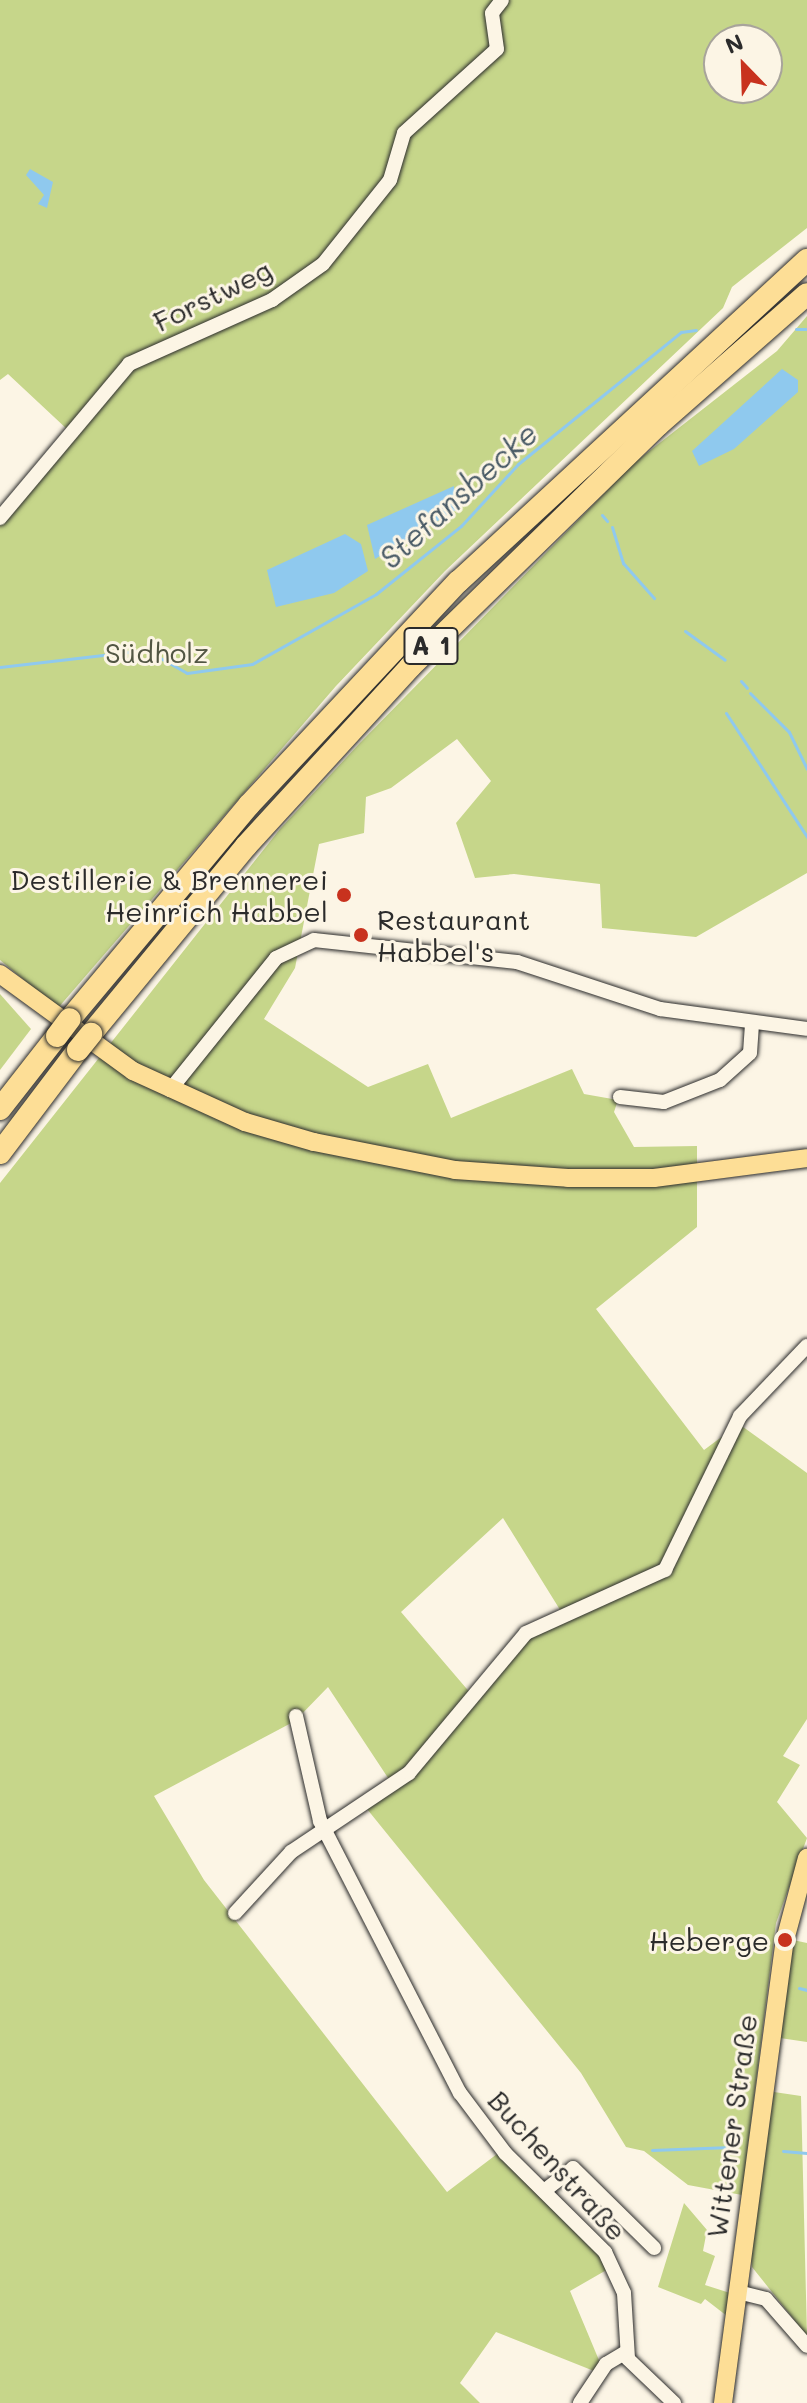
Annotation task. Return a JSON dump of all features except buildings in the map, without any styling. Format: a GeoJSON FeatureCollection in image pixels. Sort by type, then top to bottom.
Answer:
{"type":"FeatureCollection","features":[{"type":"Feature","properties":{"kind":"highway","name":"A 1"},"geometry":{"type":"LineString","coordinates":[[0,1109],[249,805],[447,593],[807,260]]}},
{"type":"Feature","properties":{"kind":"highway","name":"A 1"},"geometry":{"type":"LineString","coordinates":[[0,1153],[84,1042],[246,846],[410,667],[658,425],[807,294]]}},
{"type":"Feature","properties":{"kind":"main road"},"geometry":{"type":"LineString","coordinates":[[0,974],[96,1049],[170,1090],[277,1132],[455,1170],[654,1178],[807,1158]]}},
{"type":"Feature","properties":{"kind":"main road","name":"Wittener Straße"},"geometry":{"type":"LineString","coordinates":[[723,2403],[785,1940],[807,1858]]}},
{"type":"Feature","properties":{"kind":"street","name":"Forstweg"},"geometry":{"type":"LineString","coordinates":[[0,518],[129,364],[272,300],[323,264],[390,180],[404,133],[497,49],[492,13],[502,0]]}},
{"type":"Feature","properties":{"kind":"street"},"geometry":{"type":"LineString","coordinates":[[170,1090],[276,958],[314,940],[517,962],[660,1009],[752,1024],[807,1029]]}},
{"type":"Feature","properties":{"kind":"street"},"geometry":{"type":"LineString","coordinates":[[620,1097],[664,1102],[720,1080],[750,1053],[752,1024]]}},
{"type":"Feature","properties":{"kind":"street"},"geometry":{"type":"LineString","coordinates":[[235,1913],[287,1855],[409,1773],[526,1633],[665,1570],[740,1416],[807,1346]]}},
{"type":"Feature","properties":{"kind":"street","name":"Buchenstraße"},"geometry":{"type":"LineString","coordinates":[[296,1716],[325,1831],[460,2093],[613,2265],[626,2303],[626,2352]]}},
{"type":"Feature","properties":{"kind":"street"},"geometry":{"type":"LineString","coordinates":[[544,2191],[573,2168],[654,2248]]}},
{"type":"Feature","properties":{"kind":"street"},"geometry":{"type":"LineString","coordinates":[[738,2292],[766,2299],[807,2346]]}},
{"type":"Feature","properties":{"kind":"street"},"geometry":{"type":"LineString","coordinates":[[580,2403],[606,2364],[626,2352],[674,2403]]}},
{"type":"Feature","properties":{"kind":"green space","name":"Südholz"},"geometry":{"type":"Polygon","coordinates":[[[0,0],[807,0],[807,228],[732,287],[723,308],[445,571],[336,686],[58,1008],[0,960],[0,522],[69,431],[8,374],[0,380],[0,0]]]}},
{"type":"Feature","properties":{"kind":"green space"},"geometry":{"type":"Polygon","coordinates":[[[807,316],[807,873],[696,937],[602,928],[600,884],[514,874],[475,878],[456,823],[491,781],[457,739],[391,788],[366,797],[364,833],[319,844],[295,968],[264,1019],[368,1087],[428,1064],[451,1118],[572,1069],[584,1094],[618,1100],[614,1112],[634,1147],[697,1146],[697,1227],[596,1309],[704,1450],[739,1424],[807,1473],[807,1719],[783,1756],[800,1765],[777,1802],[807,1838],[776,1923],[746,2161],[762,2168],[774,2092],[801,2096],[807,2336],[752,2267],[742,2195],[688,2185],[644,2151],[626,2147],[581,2073],[367,1809],[396,1790],[328,1687],[295,1721],[154,1796],[204,1880],[447,2192],[497,2154],[584,2234],[610,2268],[570,2291],[601,2365],[594,2371],[496,2332],[460,2383],[480,2403],[0,2403],[0,1183],[280,829],[358,745],[634,463],[777,351],[807,316]],[[503,1518],[401,1612],[472,1695],[528,1635],[562,1613],[503,1518]]]}},
{"type":"Feature","properties":{"kind":"green space"},"geometry":{"type":"Polygon","coordinates":[[[0,994],[31,1029],[0,1070],[0,994]]]}},
{"type":"Feature","properties":{"kind":"green space"},"geometry":{"type":"Polygon","coordinates":[[[793,1940],[807,1943],[807,2042],[780,2038],[793,1940]]]}},
{"type":"Feature","properties":{"kind":"green space"},"geometry":{"type":"Polygon","coordinates":[[[684,2203],[707,2230],[703,2251],[715,2256],[705,2285],[730,2293],[727,2316],[705,2299],[701,2304],[658,2287],[684,2203]]]}},
{"type":"Feature","properties":{"kind":"water"},"geometry":{"type":"Polygon","coordinates":[[[30,169],[53,182],[47,208],[38,204],[44,195],[26,175],[30,169]]]}},
{"type":"Feature","properties":{"kind":"water"},"geometry":{"type":"Polygon","coordinates":[[[782,369],[798,380],[798,392],[734,449],[699,466],[692,451],[782,369]]]}},
{"type":"Feature","properties":{"kind":"water"},"geometry":{"type":"Polygon","coordinates":[[[454,486],[456,510],[375,559],[367,525],[454,486]]]}},
{"type":"Feature","properties":{"kind":"water"},"geometry":{"type":"Polygon","coordinates":[[[345,534],[361,544],[368,571],[334,593],[276,607],[267,570],[345,534]]]}},
{"type":"Feature","properties":{"kind":"waterway","name":"Stefansbecke"},"geometry":{"type":"LineString","coordinates":[[796,329],[807,329]]}},
{"type":"Feature","properties":{"kind":"waterway","name":"Stefansbecke"},"geometry":{"type":"LineString","coordinates":[[0,667],[146,650],[187,673],[252,664],[376,594],[461,526],[518,464],[681,332],[696,330]]}},
{"type":"Feature","properties":{"kind":"waterway"},"geometry":{"type":"LineString","coordinates":[[602,515],[607,521]]}},
{"type":"Feature","properties":{"kind":"waterway"},"geometry":{"type":"LineString","coordinates":[[612,527],[623,563],[654,598]]}},
{"type":"Feature","properties":{"kind":"waterway"},"geometry":{"type":"LineString","coordinates":[[685,631],[725,660]]}},
{"type":"Feature","properties":{"kind":"waterway"},"geometry":{"type":"LineString","coordinates":[[741,681],[747,688]]}},
{"type":"Feature","properties":{"kind":"waterway"},"geometry":{"type":"LineString","coordinates":[[750,693],[789,732],[807,769]]}},
{"type":"Feature","properties":{"kind":"waterway"},"geometry":{"type":"LineString","coordinates":[[726,713],[807,837]]}},
{"type":"Feature","properties":{"kind":"waterway"},"geometry":{"type":"LineString","coordinates":[[799,1988],[807,1990]]}},
{"type":"Feature","properties":{"kind":"waterway"},"geometry":{"type":"LineString","coordinates":[[652,2150],[731,2147]]}},
{"type":"Feature","properties":{"kind":"waterway"},"geometry":{"type":"LineString","coordinates":[[783,2151],[807,2153]]}},
{"type":"Feature","properties":{"kind":"place","name":"Destillerie & Brennerei Heinrich Habbel"},"geometry":{"type":"Point","coordinates":[344,895]}},
{"type":"Feature","properties":{"kind":"place","name":"Restaurant Habbel's"},"geometry":{"type":"Point","coordinates":[361,935]}},
{"type":"Feature","properties":{"kind":"place","name":"Heberge"},"geometry":{"type":"Point","coordinates":[785,1940]}}]}
